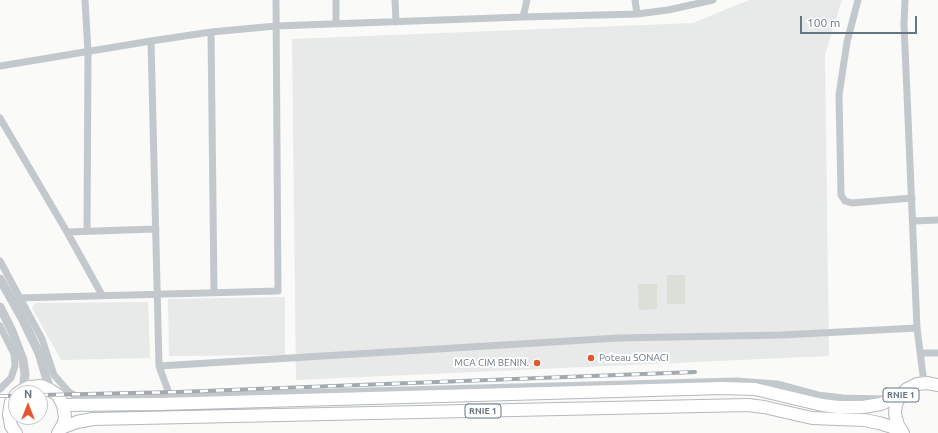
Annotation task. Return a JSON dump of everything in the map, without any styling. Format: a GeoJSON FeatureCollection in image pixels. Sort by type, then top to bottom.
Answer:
{"type":"FeatureCollection","features":[{"type":"Feature","properties":{"kind":"highway","name":"RNIE 1"},"geometry":{"type":"LineString","coordinates":[[59,431],[65,417],[63,405],[160,404],[722,388],[755,390],[802,401],[839,407],[863,407],[881,404],[896,397],[912,386],[924,383],[938,385]]}},
{"type":"Feature","properties":{"kind":"highway"},"geometry":{"type":"LineString","coordinates":[[50,390],[58,395],[63,405]]}},
{"type":"Feature","properties":{"kind":"highway","name":"RNIE 1"},"geometry":{"type":"LineString","coordinates":[[896,397],[895,414],[902,433]]}},
{"type":"Feature","properties":{"kind":"highway","name":"RNIE 1"},"geometry":{"type":"LineString","coordinates":[[59,431],[77,422],[93,419],[748,405],[764,407],[812,418],[864,420],[892,427],[902,433]]}},
{"type":"Feature","properties":{"kind":"highway"},"geometry":{"type":"LineString","coordinates":[[0,426],[15,432]]}},
{"type":"Feature","properties":{"kind":"street"},"geometry":{"type":"LineString","coordinates":[[85,0],[88,52],[88,230]]}},
{"type":"Feature","properties":{"kind":"street"},"geometry":{"type":"LineString","coordinates":[[16,298],[278,291],[276,0]]}},
{"type":"Feature","properties":{"kind":"street"},"geometry":{"type":"LineString","coordinates":[[336,0],[336,24]]}},
{"type":"Feature","properties":{"kind":"street"},"geometry":{"type":"LineString","coordinates":[[395,0],[396,22]]}},
{"type":"Feature","properties":{"kind":"street"},"geometry":{"type":"LineString","coordinates":[[523,17],[527,0]]}},
{"type":"Feature","properties":{"kind":"street"},"geometry":{"type":"LineString","coordinates":[[635,0],[638,14]]}},
{"type":"Feature","properties":{"kind":"street"},"geometry":{"type":"LineString","coordinates":[[0,66],[212,32],[276,26],[638,14],[668,10],[712,0]]}},
{"type":"Feature","properties":{"kind":"street"},"geometry":{"type":"LineString","coordinates":[[858,0],[847,42],[839,94],[841,195],[845,201],[852,204],[912,198]]}},
{"type":"Feature","properties":{"kind":"street"},"geometry":{"type":"LineString","coordinates":[[905,0],[904,24],[917,328],[924,383]]}},
{"type":"Feature","properties":{"kind":"street"},"geometry":{"type":"LineString","coordinates":[[212,32],[214,292]]}},
{"type":"Feature","properties":{"kind":"street"},"geometry":{"type":"LineString","coordinates":[[151,41],[159,366],[170,396]]}},
{"type":"Feature","properties":{"kind":"street"},"geometry":{"type":"LineString","coordinates":[[0,118],[102,295]]}},
{"type":"Feature","properties":{"kind":"street"},"geometry":{"type":"LineString","coordinates":[[913,221],[938,220]]}},
{"type":"Feature","properties":{"kind":"street"},"geometry":{"type":"LineString","coordinates":[[67,232],[88,230],[156,229]]}},
{"type":"Feature","properties":{"kind":"street"},"geometry":{"type":"LineString","coordinates":[[0,261],[39,353],[50,390]]}},
{"type":"Feature","properties":{"kind":"street"},"geometry":{"type":"LineString","coordinates":[[0,279],[16,298],[42,339],[54,375],[69,392],[77,397],[170,396],[737,381],[777,384],[818,395],[843,398],[896,397]]}},
{"type":"Feature","properties":{"kind":"street"},"geometry":{"type":"LineString","coordinates":[[0,307],[12,331],[23,360],[25,374],[20,385]]}},
{"type":"Feature","properties":{"kind":"street"},"geometry":{"type":"LineString","coordinates":[[0,326],[14,354],[14,366],[11,378],[0,388]]}},
{"type":"Feature","properties":{"kind":"street"},"geometry":{"type":"LineString","coordinates":[[159,366],[618,338],[782,335],[917,328]]}},
{"type":"Feature","properties":{"kind":"street"},"geometry":{"type":"LineString","coordinates":[[921,354],[938,353]]}},
{"type":"Feature","properties":{"kind":"street"},"geometry":{"type":"LineString","coordinates":[[0,378],[11,378]]}},
{"type":"Feature","properties":{"kind":"shaded area"},"geometry":{"type":"Polygon","coordinates":[[[749,0],[842,0],[825,55],[829,356],[296,380],[292,39],[693,23],[749,0]]]}},
{"type":"Feature","properties":{"kind":"shaded area"},"geometry":{"type":"Polygon","coordinates":[[[667,275],[685,275],[685,304],[667,304],[667,275]]]}},
{"type":"Feature","properties":{"kind":"shaded area"},"geometry":{"type":"Polygon","coordinates":[[[638,284],[657,284],[657,309],[639,310],[638,284]]]}},
{"type":"Feature","properties":{"kind":"shaded area"},"geometry":{"type":"Polygon","coordinates":[[[285,297],[285,355],[169,356],[168,299],[285,297]]]}},
{"type":"Feature","properties":{"kind":"shaded area"},"geometry":{"type":"Polygon","coordinates":[[[148,302],[150,358],[61,360],[32,308],[35,303],[148,302]]]}},
{"type":"Feature","properties":{"kind":"railway"},"geometry":{"type":"LineString","coordinates":[[48,395],[178,392],[695,372]]}},
{"type":"Feature","properties":{"kind":"railway"},"geometry":{"type":"LineString","coordinates":[[0,396],[8,396]]}},
{"type":"Feature","properties":{"kind":"place","name":"Poteau SONACI"},"geometry":{"type":"Point","coordinates":[591,358]}},
{"type":"Feature","properties":{"kind":"place","name":"MCA CIM BENIN."},"geometry":{"type":"Point","coordinates":[537,363]}}]}
